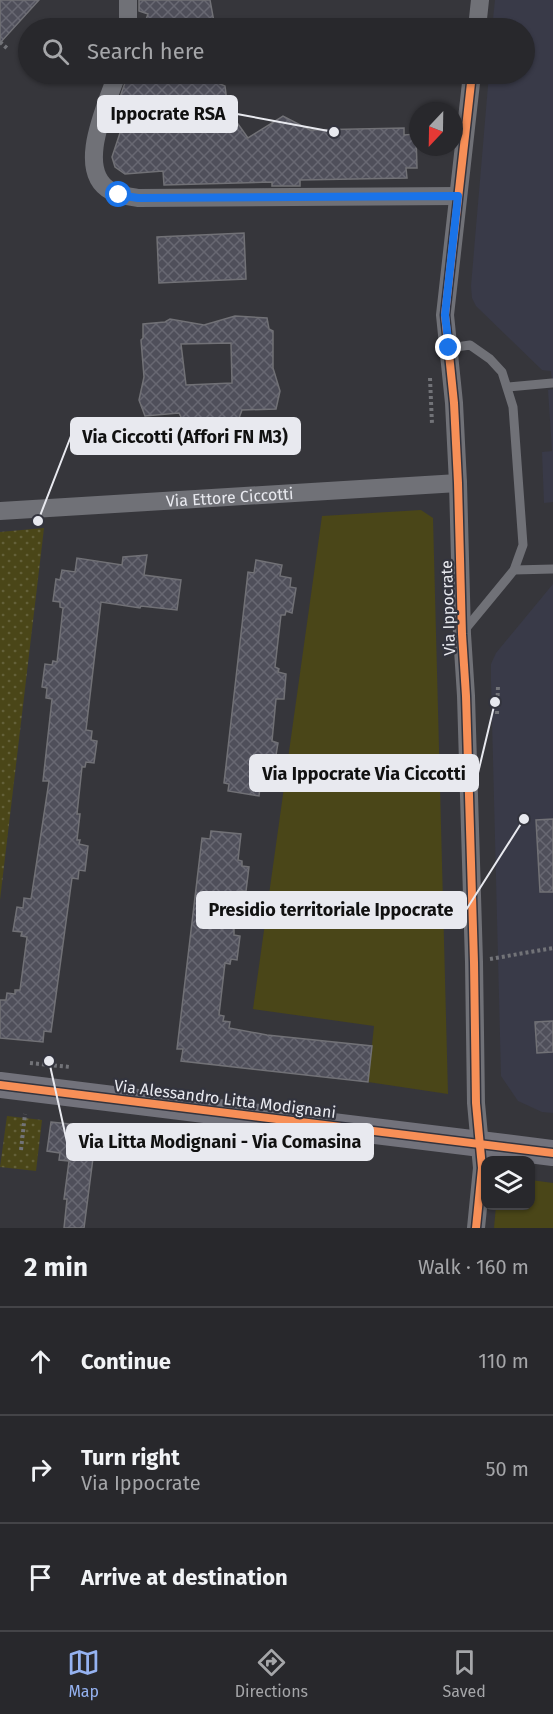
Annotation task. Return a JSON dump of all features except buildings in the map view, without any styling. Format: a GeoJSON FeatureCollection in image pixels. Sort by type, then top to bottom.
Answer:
{"type":"FeatureCollection","features":[{"type":"Feature","properties":{"kind":"street"},"geometry":{"type":"LineString","coordinates":[[128,0],[128,18]]}},
{"type":"Feature","properties":{"kind":"street"},"geometry":{"type":"LineString","coordinates":[[478,18],[480,0]]}},
{"type":"Feature","properties":{"kind":"street"},"geometry":{"type":"LineString","coordinates":[[114,84],[98,132],[93,166],[98,179],[109,191],[119,195],[138,198],[458,196]]}},
{"type":"Feature","properties":{"kind":"street","name":"Via Ippocrate"},"geometry":{"type":"LineString","coordinates":[[471,84],[445,315],[458,483],[466,696],[476,1103],[482,1168],[476,1228]]}},
{"type":"Feature","properties":{"kind":"street","name":"Via Ettore Ciccotti"},"geometry":{"type":"LineString","coordinates":[[0,511],[458,483]]}},
{"type":"Feature","properties":{"kind":"street","name":"Via Alessandro Litta Modignani"},"geometry":{"type":"LineString","coordinates":[[0,1085],[553,1153]]}},
{"type":"Feature","properties":{"kind":"lane"},"geometry":{"type":"LineString","coordinates":[[449,348],[470,345],[490,358],[502,372],[508,387],[513,407],[523,545],[514,570],[462,634]]}},
{"type":"Feature","properties":{"kind":"lane"},"geometry":{"type":"LineString","coordinates":[[508,387],[552,383]]}},
{"type":"Feature","properties":{"kind":"lane"},"geometry":{"type":"LineString","coordinates":[[514,570],[553,569]]}},
{"type":"Feature","properties":{"kind":"path"},"geometry":{"type":"LineString","coordinates":[[0,42],[8,49]]}},
{"type":"Feature","properties":{"kind":"path"},"geometry":{"type":"LineString","coordinates":[[0,57],[14,42]]}},
{"type":"Feature","properties":{"kind":"path"},"geometry":{"type":"LineString","coordinates":[[430,378],[432,424]]}},
{"type":"Feature","properties":{"kind":"path"},"geometry":{"type":"LineString","coordinates":[[497,714],[498,686]]}},
{"type":"Feature","properties":{"kind":"path"},"geometry":{"type":"LineString","coordinates":[[474,962],[553,948]]}},
{"type":"Feature","properties":{"kind":"path"},"geometry":{"type":"LineString","coordinates":[[30,1063],[70,1067]]}},
{"type":"Feature","properties":{"kind":"path"},"geometry":{"type":"LineString","coordinates":[[21,1149],[25,1113]]}},
{"type":"Feature","properties":{"kind":"shaded area"},"geometry":{"type":"Polygon","coordinates":[[[495,0],[553,0],[553,389],[551,371],[542,370],[476,306],[472,298],[471,286],[488,84],[535,84],[535,18],[493,18],[495,0]]]}},
{"type":"Feature","properties":{"kind":"shaded area"},"geometry":{"type":"Polygon","coordinates":[[[553,389],[553,502],[544,503],[542,452],[552,451],[548,390],[553,389]]]}},
{"type":"Feature","properties":{"kind":"shaded area"},"geometry":{"type":"Polygon","coordinates":[[[421,510],[433,518],[448,1094],[368,1082],[374,1026],[253,1009],[322,516],[421,510]]]}},
{"type":"Feature","properties":{"kind":"shaded area"},"geometry":{"type":"Polygon","coordinates":[[[44,528],[0,900],[0,532],[44,528]]]}},
{"type":"Feature","properties":{"kind":"shaded area"},"geometry":{"type":"Polygon","coordinates":[[[553,584],[553,1113],[542,1112],[518,1101],[501,1076],[491,664],[496,653],[553,584]]]}},
{"type":"Feature","properties":{"kind":"shaded area"},"geometry":{"type":"Polygon","coordinates":[[[7,1116],[42,1120],[36,1171],[0,1167],[7,1116]]]}},
{"type":"Feature","properties":{"kind":"shaded area"},"geometry":{"type":"Polygon","coordinates":[[[535,1181],[553,1183],[553,1228],[494,1228],[496,1210],[535,1210],[535,1181]]]}},
{"type":"Feature","properties":{"kind":"cycle path"},"geometry":{"type":"LineString","coordinates":[[471,84],[445,315],[454,403],[466,696],[476,1103],[482,1168],[476,1228]]}},
{"type":"Feature","properties":{"kind":"cycle path"},"geometry":{"type":"LineString","coordinates":[[0,1085],[553,1153]]}},
{"type":"Feature","properties":{"kind":"place","name":"Ippocrate RSA"},"geometry":{"type":"Point","coordinates":[334,132]}},
{"type":"Feature","properties":{"kind":"place","name":"Via Ciccotti (Affori FN M3)"},"geometry":{"type":"Point","coordinates":[38,521]}},
{"type":"Feature","properties":{"kind":"place","name":"Via Ippocrate Via Ciccotti"},"geometry":{"type":"Point","coordinates":[495,702]}},
{"type":"Feature","properties":{"kind":"place","name":"Presidio territoriale Ippocrate"},"geometry":{"type":"Point","coordinates":[524,819]}},
{"type":"Feature","properties":{"kind":"place","name":"Via Litta Modignani - Via Comasina"},"geometry":{"type":"Point","coordinates":[49,1061]}},
{"type":"Feature","properties":{"kind":"route"},"geometry":{"type":"LineString","coordinates":[[119,195],[138,198],[458,196],[445,315],[449,348]]}}]}
